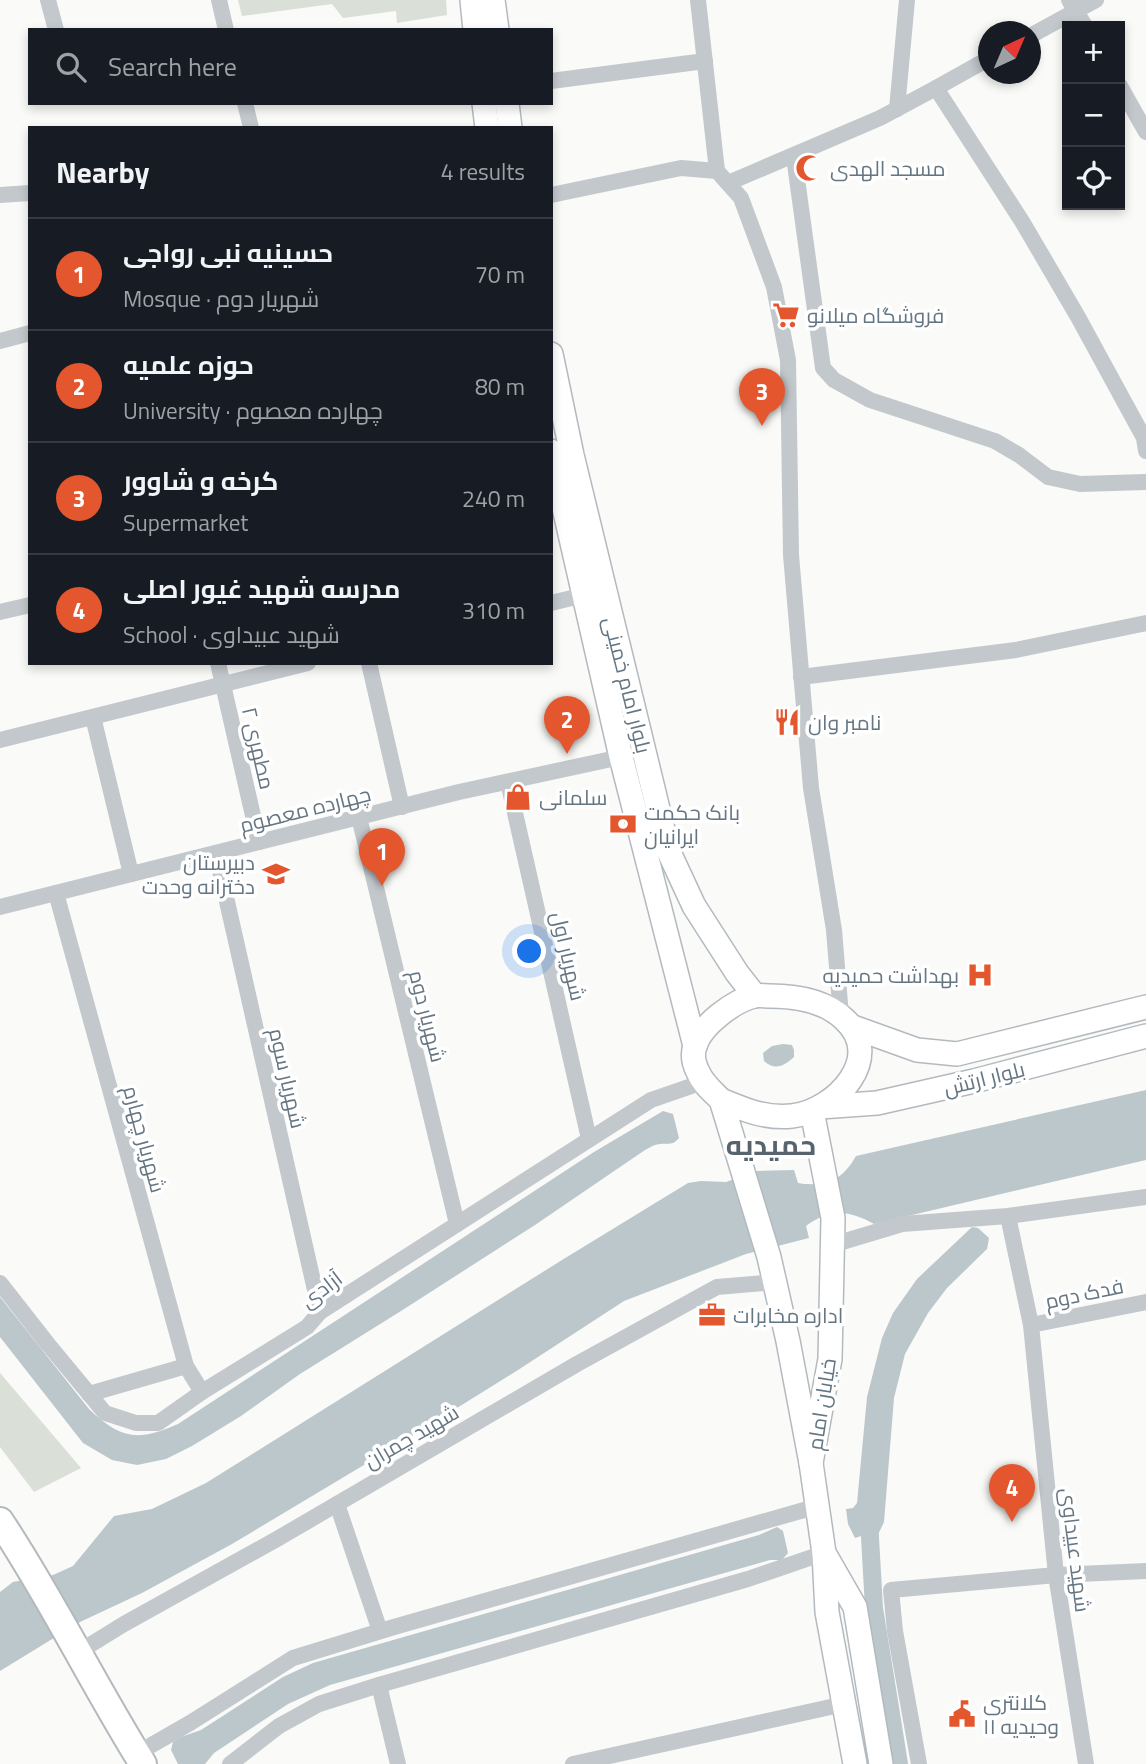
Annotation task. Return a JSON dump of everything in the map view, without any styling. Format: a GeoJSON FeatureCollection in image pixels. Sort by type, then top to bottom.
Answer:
{"type":"FeatureCollection","features":[{"type":"Feature","properties":{"kind":"highway"},"geometry":{"type":"LineString","coordinates":[[0,1521],[28,1564],[140,1759]]}},
{"type":"Feature","properties":{"kind":"main road"},"geometry":{"type":"LineString","coordinates":[[472,0],[475,28]]}},
{"type":"Feature","properties":{"kind":"main road"},"geometry":{"type":"LineString","coordinates":[[493,0],[497,28]]}},
{"type":"Feature","properties":{"kind":"main road"},"geometry":{"type":"LineString","coordinates":[[484,105],[487,126]]}},
{"type":"Feature","properties":{"kind":"main road"},"geometry":{"type":"LineString","coordinates":[[507,105],[510,126]]}},
{"type":"Feature","properties":{"kind":"main road","name":"بلوار امام خمینی"},"geometry":{"type":"LineString","coordinates":[[553,364],[572,456],[668,850],[694,906],[755,996]]}},
{"type":"Feature","properties":{"kind":"main road","name":"بلوار امام خمینی"},"geometry":{"type":"LineString","coordinates":[[553,460],[621,757],[695,1046]]}},
{"type":"Feature","properties":{"kind":"main road"},"geometry":{"type":"LineString","coordinates":[[755,996],[795,996],[825,1006],[847,1021],[858,1039],[860,1050],[854,1073],[835,1099],[816,1109],[793,1116],[759,1115],[721,1100],[703,1083],[694,1060],[695,1046],[701,1035],[719,1015],[732,1005],[755,996]]}},
{"type":"Feature","properties":{"kind":"main road","name":"بلوار ارتش"},"geometry":{"type":"LineString","coordinates":[[847,1021],[917,1050],[957,1054],[1146,1007]]}},
{"type":"Feature","properties":{"kind":"main road","name":"بلوار ارتش"},"geometry":{"type":"LineString","coordinates":[[816,1109],[877,1103],[1146,1036]]}},
{"type":"Feature","properties":{"kind":"main road","name":"خیابان امام"},"geometry":{"type":"LineString","coordinates":[[721,1100],[769,1257],[811,1463]]}},
{"type":"Feature","properties":{"kind":"main road","name":"خیابان امام"},"geometry":{"type":"LineString","coordinates":[[811,1463],[830,1359],[833,1218],[816,1109]]}},
{"type":"Feature","properties":{"kind":"main road"},"geometry":{"type":"LineString","coordinates":[[811,1463],[824,1553],[827,1612],[855,1764]]}},
{"type":"Feature","properties":{"kind":"main road"},"geometry":{"type":"LineString","coordinates":[[824,1553],[855,1607],[881,1764]]}},
{"type":"Feature","properties":{"kind":"street"},"geometry":{"type":"LineString","coordinates":[[48,0],[55,28]]}},
{"type":"Feature","properties":{"kind":"street"},"geometry":{"type":"LineString","coordinates":[[219,0],[226,28]]}},
{"type":"Feature","properties":{"kind":"street"},"geometry":{"type":"LineString","coordinates":[[698,0],[723,177],[741,198],[775,287],[788,360],[790,555],[811,788],[847,1021]]}},
{"type":"Feature","properties":{"kind":"street"},"geometry":{"type":"LineString","coordinates":[[897,109],[907,0]]}},
{"type":"Feature","properties":{"kind":"street"},"geometry":{"type":"LineString","coordinates":[[1041,29],[1072,6],[1096,0]]}},
{"type":"Feature","properties":{"kind":"street"},"geometry":{"type":"LineString","coordinates":[[1072,6],[1082,21]]}},
{"type":"Feature","properties":{"kind":"street"},"geometry":{"type":"LineString","coordinates":[[553,80],[705,61]]}},
{"type":"Feature","properties":{"kind":"street"},"geometry":{"type":"LineString","coordinates":[[553,195],[681,168],[723,177],[794,156],[880,118],[978,65]]}},
{"type":"Feature","properties":{"kind":"street"},"geometry":{"type":"LineString","coordinates":[[936,88],[1023,223],[1078,317],[1144,438],[1146,451]]}},
{"type":"Feature","properties":{"kind":"street"},"geometry":{"type":"LineString","coordinates":[[1125,95],[1146,132]]}},
{"type":"Feature","properties":{"kind":"street"},"geometry":{"type":"LineString","coordinates":[[245,105],[251,126]]}},
{"type":"Feature","properties":{"kind":"street"},"geometry":{"type":"LineString","coordinates":[[794,156],[823,368],[834,380],[870,400],[995,441],[1048,477],[1080,484],[1146,482]]}},
{"type":"Feature","properties":{"kind":"street"},"geometry":{"type":"LineString","coordinates":[[0,195],[28,193]]}},
{"type":"Feature","properties":{"kind":"street"},"geometry":{"type":"LineString","coordinates":[[0,341],[28,334]]}},
{"type":"Feature","properties":{"kind":"street"},"geometry":{"type":"LineString","coordinates":[[553,603],[584,595]]}},
{"type":"Feature","properties":{"kind":"street"},"geometry":{"type":"LineString","coordinates":[[0,612],[28,605]]}},
{"type":"Feature","properties":{"kind":"street"},"geometry":{"type":"LineString","coordinates":[[801,677],[1016,650],[1146,623]]}},
{"type":"Feature","properties":{"kind":"street","name":"مطهری ۲"},"geometry":{"type":"LineString","coordinates":[[218,665],[259,842]]}},
{"type":"Feature","properties":{"kind":"street"},"geometry":{"type":"LineString","coordinates":[[0,740],[300,665]]}},
{"type":"Feature","properties":{"kind":"street"},"geometry":{"type":"LineString","coordinates":[[369,665],[402,807]]}},
{"type":"Feature","properties":{"kind":"street"},"geometry":{"type":"LineString","coordinates":[[93,717],[131,874]]}},
{"type":"Feature","properties":{"kind":"street","name":"چهارده معصوم"},"geometry":{"type":"LineString","coordinates":[[1,903],[57,893],[458,792],[621,757]]}},
{"type":"Feature","properties":{"kind":"street","name":"شهریار اول"},"geometry":{"type":"LineString","coordinates":[[508,782],[589,1139]]}},
{"type":"Feature","properties":{"kind":"street","name":"شهریار دوم"},"geometry":{"type":"LineString","coordinates":[[359,817],[457,1224]]}},
{"type":"Feature","properties":{"kind":"street","name":"شهریار سوم"},"geometry":{"type":"LineString","coordinates":[[216,853],[320,1312]]}},
{"type":"Feature","properties":{"kind":"street","name":"شهریار چهارم"},"geometry":{"type":"LineString","coordinates":[[57,893],[186,1366],[202,1392]]}},
{"type":"Feature","properties":{"kind":"street","name":"آزادی"},"geometry":{"type":"LineString","coordinates":[[0,1283],[105,1413],[136,1423],[158,1423],[202,1392],[307,1327],[320,1312],[651,1100],[703,1083]]}},
{"type":"Feature","properties":{"kind":"street"},"geometry":{"type":"LineString","coordinates":[[832,1245],[902,1224],[1008,1216],[1146,1197]]}},
{"type":"Feature","properties":{"kind":"street","name":"شهید عبیداوی"},"geometry":{"type":"LineString","coordinates":[[1008,1216],[1031,1325],[1056,1575],[1086,1764]]}},
{"type":"Feature","properties":{"kind":"street","name":"شهید چمران"},"geometry":{"type":"LineString","coordinates":[[74,1648],[124,1624],[577,1364],[717,1287],[775,1282]]}},
{"type":"Feature","properties":{"kind":"street","name":"فدک دوم"},"geometry":{"type":"LineString","coordinates":[[1031,1325],[1146,1302]]}},
{"type":"Feature","properties":{"kind":"street"},"geometry":{"type":"LineString","coordinates":[[89,1394],[186,1366]]}},
{"type":"Feature","properties":{"kind":"street"},"geometry":{"type":"LineString","coordinates":[[337,1504],[380,1631]]}},
{"type":"Feature","properties":{"kind":"street"},"geometry":{"type":"LineString","coordinates":[[140,1759],[190,1723],[293,1658],[817,1506]]}},
{"type":"Feature","properties":{"kind":"street"},"geometry":{"type":"LineString","coordinates":[[230,1764],[279,1726],[318,1704],[748,1579],[824,1553]]}},
{"type":"Feature","properties":{"kind":"street"},"geometry":{"type":"LineString","coordinates":[[919,1764],[895,1631],[891,1590],[1056,1575],[1146,1571]]}},
{"type":"Feature","properties":{"kind":"street"},"geometry":{"type":"LineString","coordinates":[[379,1685],[398,1764]]}},
{"type":"Feature","properties":{"kind":"street"},"geometry":{"type":"LineString","coordinates":[[573,1764],[844,1704]]}},
{"type":"Feature","properties":{"kind":"shaded area"},"geometry":{"type":"Polygon","coordinates":[[[238,0],[446,0],[447,15],[397,23],[396,11],[343,18],[332,4],[242,16],[238,0]]]}},
{"type":"Feature","properties":{"kind":"shaded area"},"geometry":{"type":"Polygon","coordinates":[[[792,1045],[794,1057],[779,1066],[772,1066],[764,1061],[763,1053],[772,1046],[792,1045]]]}},
{"type":"Feature","properties":{"kind":"shaded area"},"geometry":{"type":"Polygon","coordinates":[[[1146,1090],[1146,1160],[874,1224],[848,1214],[823,1216],[806,1226],[809,1238],[746,1254],[624,1301],[399,1444],[232,1544],[142,1593],[80,1622],[0,1671],[0,1592],[13,1582],[53,1575],[73,1566],[114,1516],[152,1509],[206,1483],[688,1183],[726,1182],[756,1171],[794,1170],[798,1183],[824,1183],[841,1175],[856,1156],[1146,1090]]]}},
{"type":"Feature","properties":{"kind":"shaded area"},"geometry":{"type":"Polygon","coordinates":[[[663,1111],[673,1114],[679,1138],[674,1142],[645,1150],[535,1225],[300,1374],[241,1416],[166,1459],[137,1465],[112,1460],[83,1443],[0,1337],[0,1297],[89,1409],[100,1419],[120,1432],[130,1434],[140,1435],[164,1430],[178,1424],[594,1152],[663,1111]]]}},
{"type":"Feature","properties":{"kind":"shaded area"},"geometry":{"type":"Polygon","coordinates":[[[972,1227],[978,1228],[989,1238],[987,1249],[947,1288],[928,1313],[905,1354],[894,1398],[884,1522],[874,1543],[866,1544],[861,1536],[855,1538],[848,1524],[846,1509],[853,1508],[857,1503],[867,1397],[882,1338],[893,1313],[917,1279],[972,1227]]]}},
{"type":"Feature","properties":{"kind":"shaded area"},"geometry":{"type":"Polygon","coordinates":[[[0,1373],[81,1468],[34,1492],[0,1447],[0,1373]]]}},
{"type":"Feature","properties":{"kind":"shaded area"},"geometry":{"type":"Polygon","coordinates":[[[777,1527],[783,1531],[788,1553],[782,1560],[770,1560],[330,1685],[288,1704],[214,1753],[205,1764],[178,1764],[171,1750],[173,1742],[181,1737],[201,1730],[283,1677],[313,1663],[759,1535],[777,1527]]]}},
{"type":"Feature","properties":{"kind":"waterway"},"geometry":{"type":"LineString","coordinates":[[869,1520],[874,1608],[899,1764]]}},
{"type":"Feature","properties":{"kind":"place","name":"مسجد الهدی"},"geometry":{"type":"Point","coordinates":[809,168]}},
{"type":"Feature","properties":{"kind":"place","name":"فروشگاه میلانو"},"geometry":{"type":"Point","coordinates":[786,315]}},
{"type":"Feature","properties":{"kind":"place","name":"کرخه و شاوور"},"geometry":{"type":"Point","coordinates":[762,426]}},
{"type":"Feature","properties":{"kind":"place","name":"نامبر وان"},"geometry":{"type":"Point","coordinates":[787,722]}},
{"type":"Feature","properties":{"kind":"place","name":"حوزه علمیه"},"geometry":{"type":"Point","coordinates":[567,754]}},
{"type":"Feature","properties":{"kind":"place","name":"سلمانی"},"geometry":{"type":"Point","coordinates":[518,797]}},
{"type":"Feature","properties":{"kind":"place","name":"بانک حکمت ایرانیان"},"geometry":{"type":"Point","coordinates":[623,824]}},
{"type":"Feature","properties":{"kind":"place","name":"دبیرستان دخترانه وحدت"},"geometry":{"type":"Point","coordinates":[276,874]}},
{"type":"Feature","properties":{"kind":"place","name":"حسینیه نبی رواجی"},"geometry":{"type":"Point","coordinates":[382,886]}},
{"type":"Feature","properties":{"kind":"place","name":"بهداشت حمیدیه"},"geometry":{"type":"Point","coordinates":[980,975]}},
{"type":"Feature","properties":{"kind":"place","name":"اداره مخابرات"},"geometry":{"type":"Point","coordinates":[712,1315]}},
{"type":"Feature","properties":{"kind":"place","name":"مدرسه شهید غیور اصلی"},"geometry":{"type":"Point","coordinates":[1012,1522]}},
{"type":"Feature","properties":{"kind":"place","name":"کلانتری ۱۱ وحیدیه"},"geometry":{"type":"Point","coordinates":[962,1714]}},
{"type":"Feature","properties":{"kind":"district","name":"حمیدیه"},"geometry":{"type":"Point","coordinates":[771,1144]}}]}
